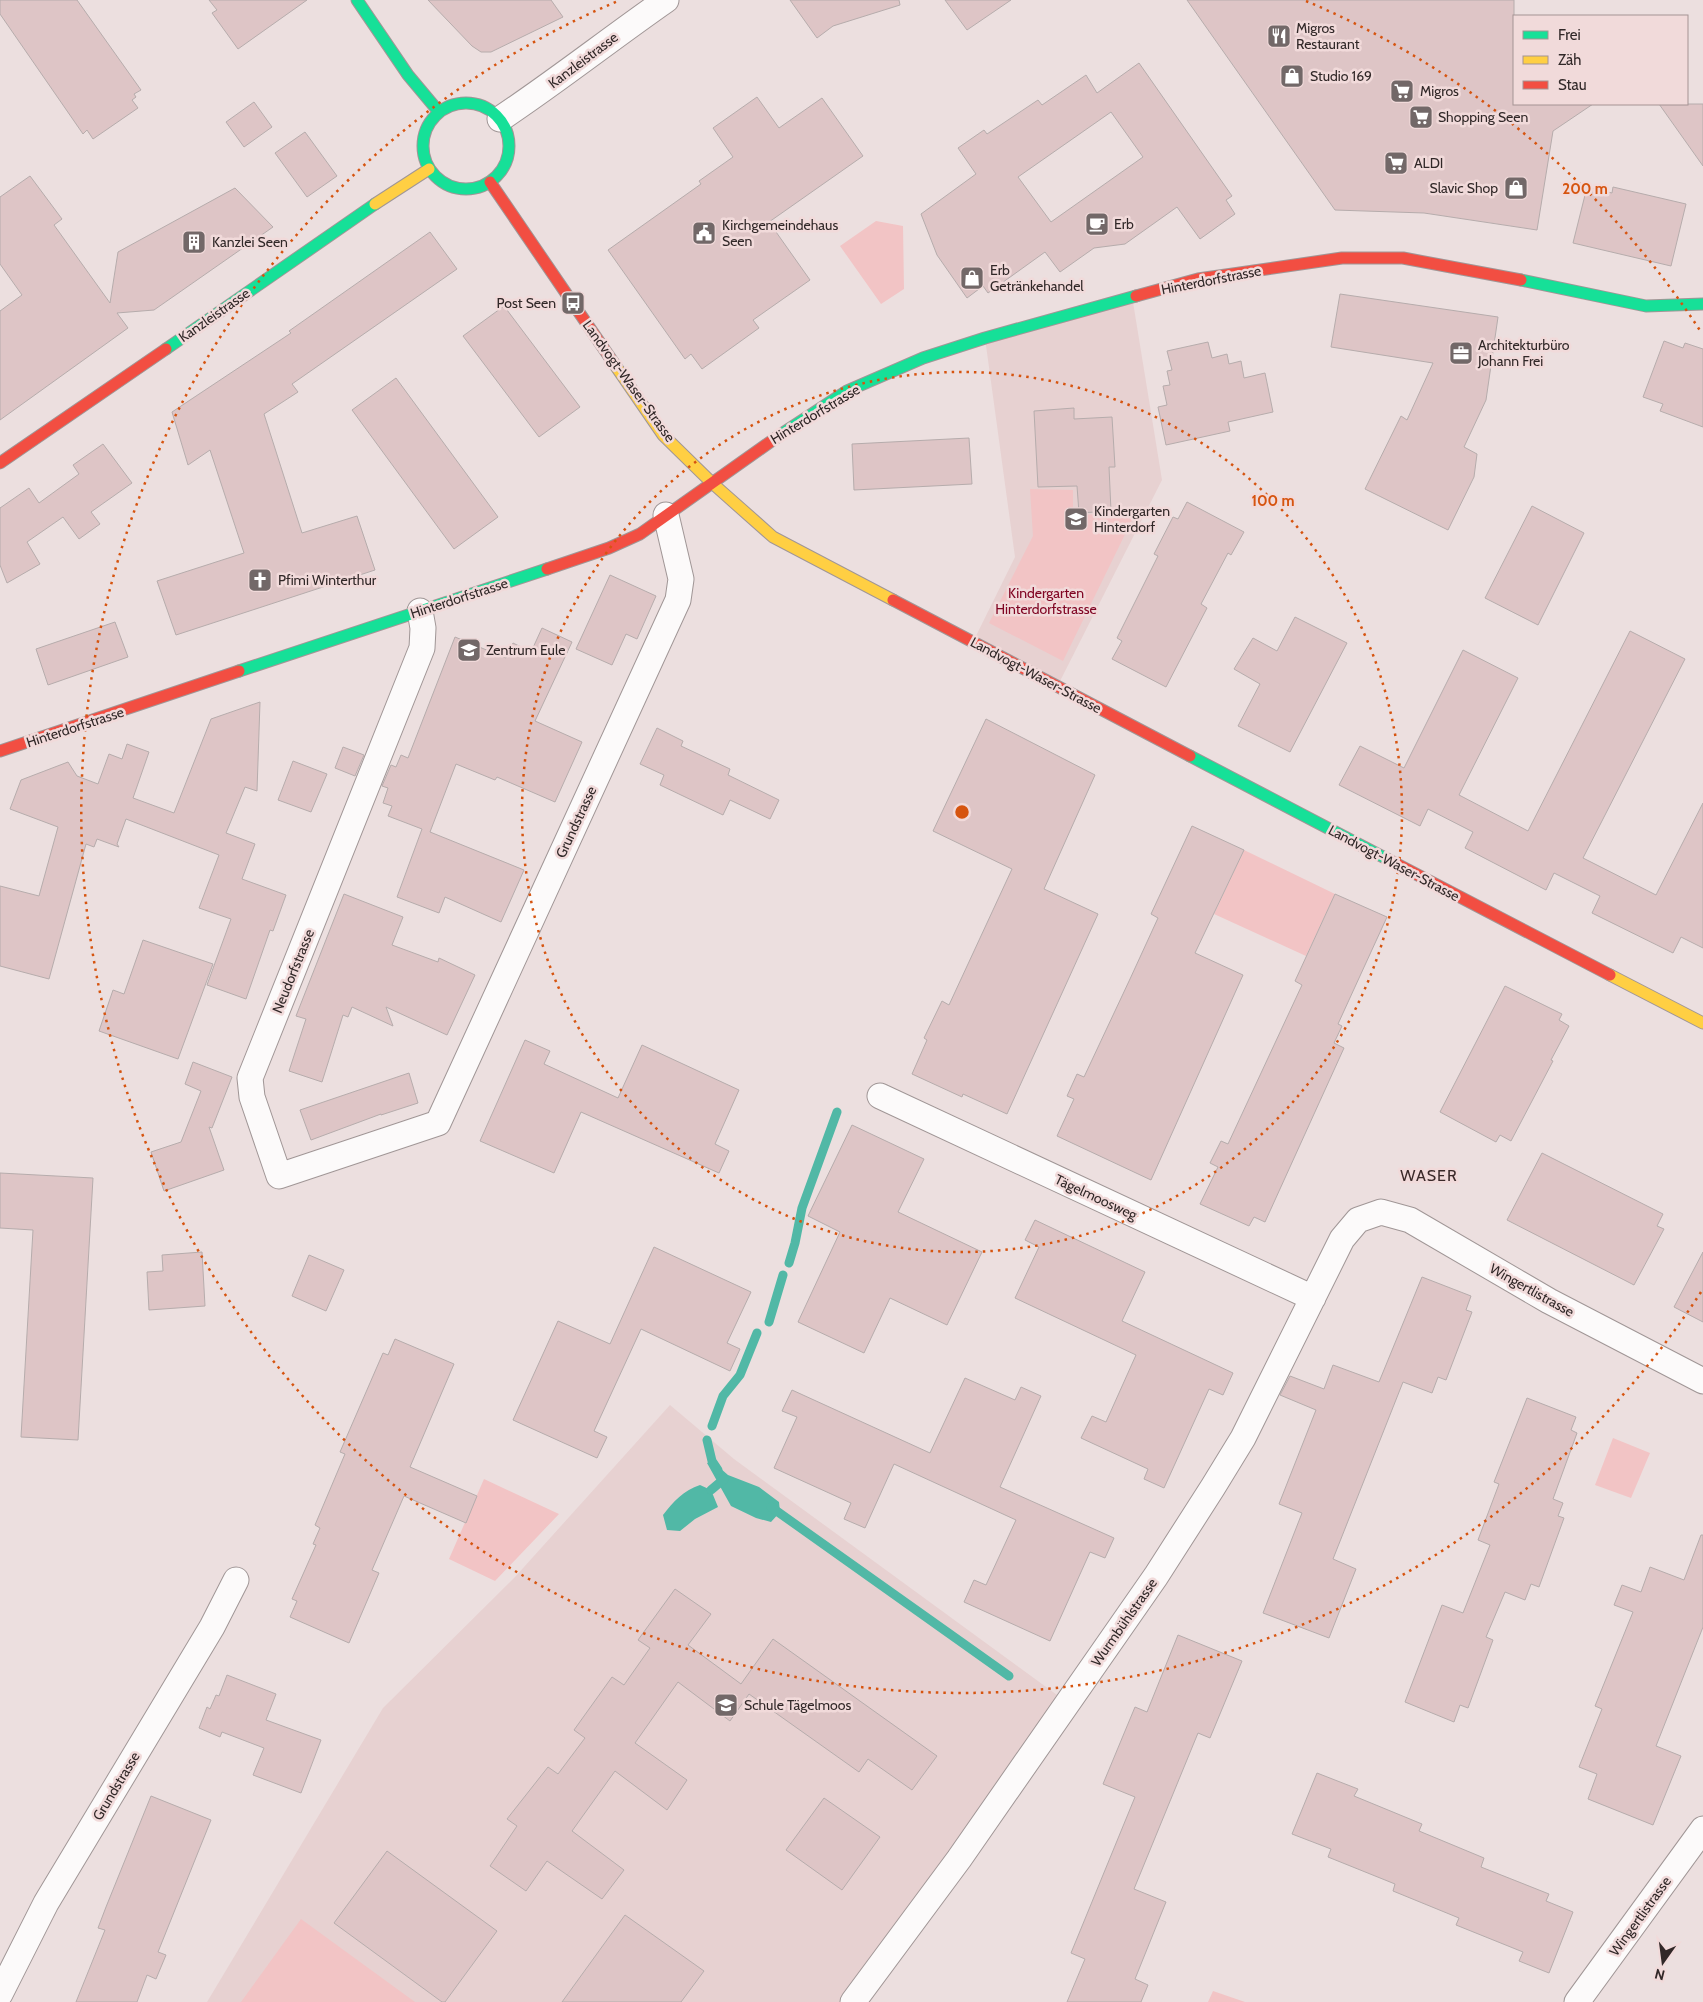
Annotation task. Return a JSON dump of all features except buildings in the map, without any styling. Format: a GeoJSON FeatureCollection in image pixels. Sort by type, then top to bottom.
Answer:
{"type":"FeatureCollection","features":[{"type":"Feature","properties":{"kind":"street"},"geometry":{"type":"LineString","coordinates":[[357,0],[408,75],[438,112]]}},
{"type":"Feature","properties":{"kind":"street","name":"Kanzleistrasse"},"geometry":{"type":"LineString","coordinates":[[500,118],[537,95],[666,0]]}},
{"type":"Feature","properties":{"kind":"street"},"geometry":{"type":"LineString","coordinates":[[471,103],[487,108],[500,118],[508,134],[509,153],[503,169],[490,182],[478,188],[457,188],[438,179],[429,169],[423,154],[423,139],[428,124],[438,112],[454,104],[471,103]]}},
{"type":"Feature","properties":{"kind":"street","name":"Kanzleistrasse"},"geometry":{"type":"LineString","coordinates":[[0,463],[429,169]]}},
{"type":"Feature","properties":{"kind":"street","name":"Landvogt-Waser-Strasse"},"geometry":{"type":"LineString","coordinates":[[490,182],[664,435],[711,482],[773,537],[1405,869],[1703,1023]]}},
{"type":"Feature","properties":{"kind":"street","name":"Hinterdorfstrasse"},"geometry":{"type":"LineString","coordinates":[[0,751],[609,548],[640,534],[711,482],[847,391],[923,358],[994,336],[1198,279],[1342,258],[1403,258],[1543,284],[1646,306],[1703,304]]}},
{"type":"Feature","properties":{"kind":"street","name":"Grundstrasse"},"geometry":{"type":"LineString","coordinates":[[438,1123],[678,600],[681,579],[666,515]]}},
{"type":"Feature","properties":{"kind":"street","name":"Neudorfstrasse"},"geometry":{"type":"LineString","coordinates":[[420,611],[424,628],[422,648],[250,1078],[252,1096],[279,1176],[438,1123]]}},
{"type":"Feature","properties":{"kind":"street","name":"Tägelmoosweg"},"geometry":{"type":"LineString","coordinates":[[880,1096],[1312,1298]]}},
{"type":"Feature","properties":{"kind":"street","name":"Wingertlistrasse"},"geometry":{"type":"LineString","coordinates":[[1358,1220],[1381,1212],[1410,1220],[1549,1301],[1703,1381]]}},
{"type":"Feature","properties":{"kind":"street","name":"Wurmbühlstrasse"},"geometry":{"type":"LineString","coordinates":[[853,2002],[959,1859],[1156,1576],[1243,1438],[1342,1239],[1358,1220]]}},
{"type":"Feature","properties":{"kind":"street","name":"Grundstrasse"},"geometry":{"type":"LineString","coordinates":[[0,1994],[46,1903],[212,1626],[236,1580]]}},
{"type":"Feature","properties":{"kind":"street","name":"Wingertlistrasse"},"geometry":{"type":"LineString","coordinates":[[1577,2002],[1703,1829]]}},
{"type":"Feature","properties":{"kind":"shaded area","name":"Kindergarten Hinterdorf"},"geometry":{"type":"Polygon","coordinates":[[[1132,296],[1162,480],[1057,687],[973,642],[1015,557],[985,338],[1132,296]]]}},
{"type":"Feature","properties":{"kind":"shaded area","name":"Schule Tägelmoos"},"geometry":{"type":"Polygon","coordinates":[[[670,1405],[734,1459],[1068,1703],[853,2002],[207,2002],[383,1708],[515,1577],[670,1405]]]}},
{"type":"Feature","properties":{"kind":"shaded area"},"geometry":{"type":"Polygon","coordinates":[[[712,1461],[728,1475],[759,1487],[779,1502],[780,1512],[771,1522],[756,1518],[731,1506],[707,1463],[712,1461]]]}},
{"type":"Feature","properties":{"kind":"shaded area"},"geometry":{"type":"Polygon","coordinates":[[[700,1485],[711,1490],[718,1507],[695,1519],[680,1531],[667,1530],[663,1515],[679,1497],[700,1485]]]}},
{"type":"Feature","properties":{"kind":"green space"},"geometry":{"type":"Polygon","coordinates":[[[876,221],[903,226],[904,289],[881,304],[840,246],[876,221]]]}},
{"type":"Feature","properties":{"kind":"green space","name":"Kindergarten Hinterdorfstrasse"},"geometry":{"type":"Polygon","coordinates":[[[1030,489],[1073,490],[1073,515],[1113,514],[1134,516],[1063,661],[989,623],[1033,536],[1030,489]]]}},
{"type":"Feature","properties":{"kind":"green space"},"geometry":{"type":"Polygon","coordinates":[[[1244,850],[1335,894],[1306,956],[1214,914],[1244,850]]]}},
{"type":"Feature","properties":{"kind":"green space"},"geometry":{"type":"Polygon","coordinates":[[[1613,1438],[1650,1453],[1631,1498],[1595,1485],[1613,1438]]]}},
{"type":"Feature","properties":{"kind":"green space"},"geometry":{"type":"Polygon","coordinates":[[[484,1479],[559,1514],[495,1581],[449,1559],[484,1479]]]}},
{"type":"Feature","properties":{"kind":"green space"},"geometry":{"type":"Polygon","coordinates":[[[301,1919],[415,2002],[241,2002],[301,1919]]]}},
{"type":"Feature","properties":{"kind":"green space"},"geometry":{"type":"Polygon","coordinates":[[[1213,1991],[1245,2002],[1208,2002],[1213,1991]]]}},
{"type":"Feature","properties":{"kind":"waterway"},"geometry":{"type":"LineString","coordinates":[[789,1263],[802,1208],[837,1112]]}},
{"type":"Feature","properties":{"kind":"waterway"},"geometry":{"type":"LineString","coordinates":[[769,1322],[783,1275]]}},
{"type":"Feature","properties":{"kind":"waterway"},"geometry":{"type":"LineString","coordinates":[[712,1426],[723,1396],[740,1375],[757,1333]]}},
{"type":"Feature","properties":{"kind":"waterway"},"geometry":{"type":"LineString","coordinates":[[707,1440],[712,1461],[718,1470]]}},
{"type":"Feature","properties":{"kind":"waterway"},"geometry":{"type":"LineString","coordinates":[[711,1490],[724,1479]]}},
{"type":"Feature","properties":{"kind":"waterway"},"geometry":{"type":"LineString","coordinates":[[771,1507],[1009,1676]]}},
{"type":"Feature","properties":{"kind":"traffic: fast"},"geometry":{"type":"LineString","coordinates":[[357,0],[408,75],[439,112]]}},
{"type":"Feature","properties":{"kind":"traffic: fast"},"geometry":{"type":"LineString","coordinates":[[466,103],[482,106],[490,110],[502,122],[506,130],[509,146],[506,162],[502,170],[490,182],[482,186],[466,189],[450,186],[442,182],[430,170],[426,162],[423,146],[426,130],[430,122],[442,110],[450,106],[466,103]]}},
{"type":"Feature","properties":{"kind":"traffic: fast"},"geometry":{"type":"LineString","coordinates":[[166,349],[375,204]]}},
{"type":"Feature","properties":{"kind":"traffic: fast"},"geometry":{"type":"LineString","coordinates":[[1521,280],[1646,306],[1703,304]]}},
{"type":"Feature","properties":{"kind":"traffic: fast"},"geometry":{"type":"LineString","coordinates":[[780,435],[847,391],[923,358],[985,338],[1136,296]]}},
{"type":"Feature","properties":{"kind":"traffic: fast"},"geometry":{"type":"LineString","coordinates":[[239,671],[547,569]]}},
{"type":"Feature","properties":{"kind":"traffic: fast"},"geometry":{"type":"LineString","coordinates":[[1190,756],[1387,859]]}},
{"type":"Feature","properties":{"kind":"traffic: slow"},"geometry":{"type":"LineString","coordinates":[[375,204],[429,169]]}},
{"type":"Feature","properties":{"kind":"traffic: slow"},"geometry":{"type":"LineString","coordinates":[[615,365],[663,435],[711,482],[773,537],[893,600]]}},
{"type":"Feature","properties":{"kind":"traffic: slow"},"geometry":{"type":"LineString","coordinates":[[1610,975],[1703,1023]]}},
{"type":"Feature","properties":{"kind":"traffic: jam"},"geometry":{"type":"LineString","coordinates":[[490,182],[615,365]]}},
{"type":"Feature","properties":{"kind":"traffic: jam"},"geometry":{"type":"LineString","coordinates":[[1136,296],[1198,279],[1342,258],[1403,258],[1521,280]]}},
{"type":"Feature","properties":{"kind":"traffic: jam"},"geometry":{"type":"LineString","coordinates":[[0,463],[166,349]]}},
{"type":"Feature","properties":{"kind":"traffic: jam"},"geometry":{"type":"LineString","coordinates":[[547,569],[609,548],[640,534],[780,435]]}},
{"type":"Feature","properties":{"kind":"traffic: jam"},"geometry":{"type":"LineString","coordinates":[[893,600],[1190,756]]}},
{"type":"Feature","properties":{"kind":"traffic: jam"},"geometry":{"type":"LineString","coordinates":[[0,751],[239,671]]}},
{"type":"Feature","properties":{"kind":"traffic: jam"},"geometry":{"type":"LineString","coordinates":[[1387,859],[1610,975]]}},
{"type":"Feature","properties":{"kind":"place","name":"Migros Restaurant"},"geometry":{"type":"Point","coordinates":[1279,36]}},
{"type":"Feature","properties":{"kind":"place","name":"Studio 169"},"geometry":{"type":"Point","coordinates":[1292,76]}},
{"type":"Feature","properties":{"kind":"place","name":"Migros"},"geometry":{"type":"Point","coordinates":[1402,91]}},
{"type":"Feature","properties":{"kind":"place","name":"Shopping Seen"},"geometry":{"type":"Point","coordinates":[1421,117]}},
{"type":"Feature","properties":{"kind":"place","name":"ALDI"},"geometry":{"type":"Point","coordinates":[1396,163]}},
{"type":"Feature","properties":{"kind":"place","name":"Slavic Shop"},"geometry":{"type":"Point","coordinates":[1516,188]}},
{"type":"Feature","properties":{"kind":"place","name":"Erb"},"geometry":{"type":"Point","coordinates":[1097,224]}},
{"type":"Feature","properties":{"kind":"place","name":"Kirchgemeindehaus Seen"},"geometry":{"type":"Point","coordinates":[704,233]}},
{"type":"Feature","properties":{"kind":"place","name":"Kanzlei Seen"},"geometry":{"type":"Point","coordinates":[194,242]}},
{"type":"Feature","properties":{"kind":"place","name":"Erb Getränkehandel"},"geometry":{"type":"Point","coordinates":[972,278]}},
{"type":"Feature","properties":{"kind":"place","name":"Post Seen"},"geometry":{"type":"Point","coordinates":[573,303]}},
{"type":"Feature","properties":{"kind":"place","name":"Architekturbüro Johann Frei"},"geometry":{"type":"Point","coordinates":[1461,353]}},
{"type":"Feature","properties":{"kind":"place","name":"Kindergarten Hinterdorf"},"geometry":{"type":"Point","coordinates":[1076,519]}},
{"type":"Feature","properties":{"kind":"place","name":"Pfimi Winterthur"},"geometry":{"type":"Point","coordinates":[260,580]}},
{"type":"Feature","properties":{"kind":"place","name":"Zentrum Eule"},"geometry":{"type":"Point","coordinates":[469,650]}},
{"type":"Feature","properties":{"kind":"place","name":"Schule Tägelmoos"},"geometry":{"type":"Point","coordinates":[726,1705]}},
{"type":"Feature","properties":{"kind":"district","name":"WASER"},"geometry":{"type":"Point","coordinates":[1429,1175]}}]}
